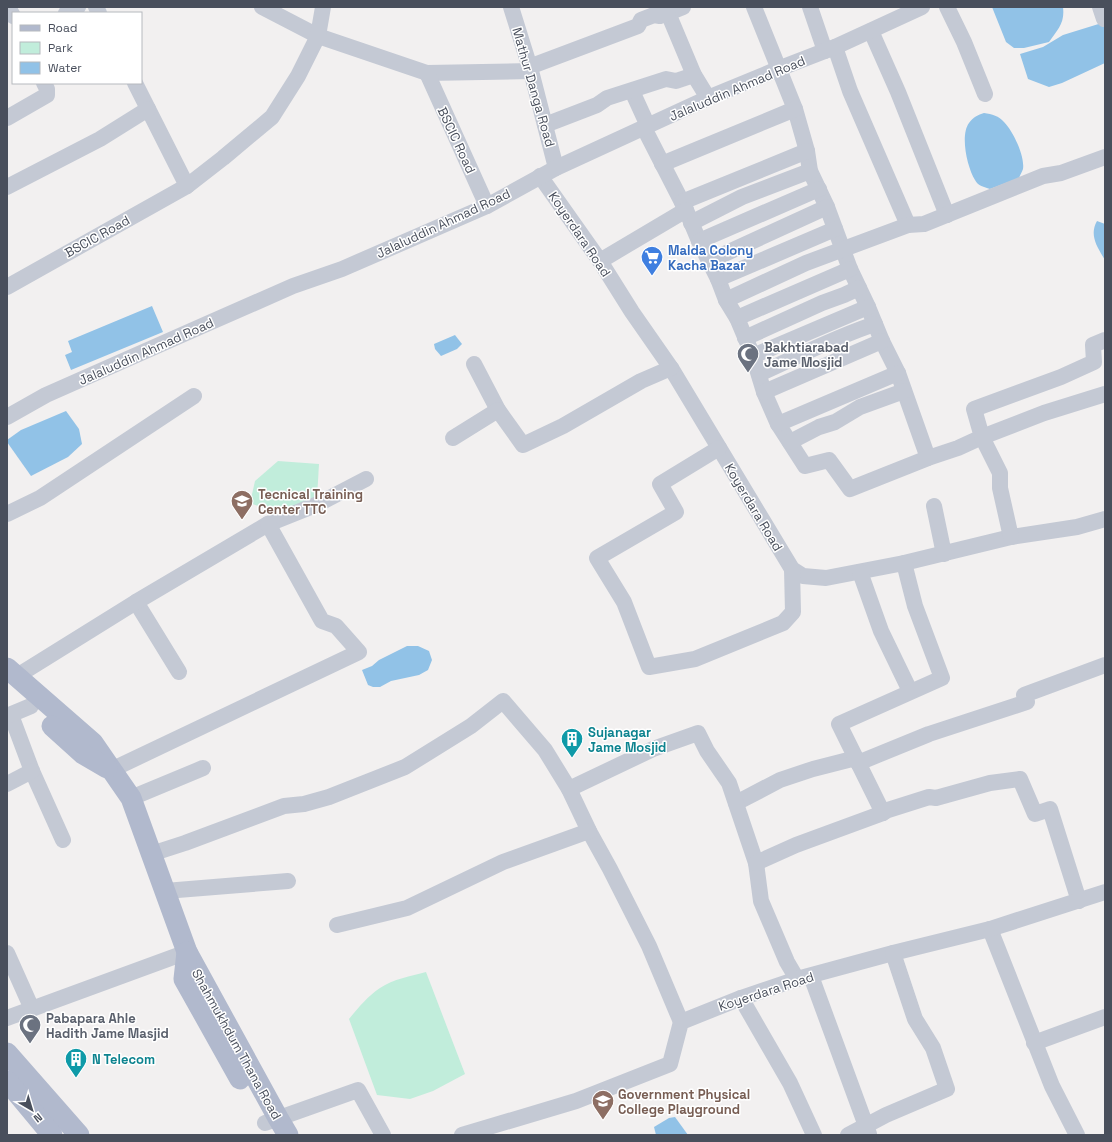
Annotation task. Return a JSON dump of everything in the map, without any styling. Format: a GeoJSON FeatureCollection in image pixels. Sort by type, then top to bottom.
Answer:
{"type":"FeatureCollection","features":[{"type":"Feature","properties":{"kind":"main road","name":"Shahmukhdum Thana Road"},"geometry":{"type":"LineString","coordinates":[[10,676],[94,743],[111,770],[126,789],[187,952],[276,1128]]}},
{"type":"Feature","properties":{"kind":"main road","name":"Shahmukhdum Thana Road"},"geometry":{"type":"LineString","coordinates":[[10,676],[30,706],[83,754],[111,770]]}},
{"type":"Feature","properties":{"kind":"main road"},"geometry":{"type":"LineString","coordinates":[[7,1053],[79,1135]]}},
{"type":"Feature","properties":{"kind":"main road"},"geometry":{"type":"LineString","coordinates":[[7,1081],[52,1135]]}},
{"type":"Feature","properties":{"kind":"street"},"geometry":{"type":"LineString","coordinates":[[68,12],[78,7]]}},
{"type":"Feature","properties":{"kind":"street"},"geometry":{"type":"LineString","coordinates":[[262,7],[318,36],[427,73],[530,69],[638,26],[638,14],[660,16],[676,10],[694,75],[708,98]]}},
{"type":"Feature","properties":{"kind":"street","name":"BSCIC Road"},"geometry":{"type":"LineString","coordinates":[[7,287],[187,186],[272,117],[298,76],[318,36],[323,7]]}},
{"type":"Feature","properties":{"kind":"street","name":"Mathur Danga Road"},"geometry":{"type":"LineString","coordinates":[[510,7],[530,69],[556,168]]}},
{"type":"Feature","properties":{"kind":"street"},"geometry":{"type":"LineString","coordinates":[[754,7],[795,109],[807,151],[810,171],[827,207],[850,268],[882,341],[898,373],[928,458]]}},
{"type":"Feature","properties":{"kind":"street"},"geometry":{"type":"LineString","coordinates":[[810,7],[850,91],[908,225]]}},
{"type":"Feature","properties":{"kind":"street","name":"Jalaluddin Ahmad Road"},"geometry":{"type":"LineString","coordinates":[[7,417],[46,395],[286,289],[342,269],[487,206],[556,168],[708,98],[830,49],[922,7]]}},
{"type":"Feature","properties":{"kind":"street"},"geometry":{"type":"LineString","coordinates":[[947,7],[964,42],[985,94]]}},
{"type":"Feature","properties":{"kind":"street"},"geometry":{"type":"LineString","coordinates":[[871,30],[947,215]]}},
{"type":"Feature","properties":{"kind":"street","name":"BSCIC Road"},"geometry":{"type":"LineString","coordinates":[[427,73],[487,206]]}},
{"type":"Feature","properties":{"kind":"street"},"geometry":{"type":"LineString","coordinates":[[545,126],[596,105],[607,98],[666,79],[676,81],[694,75]]}},
{"type":"Feature","properties":{"kind":"street"},"geometry":{"type":"LineString","coordinates":[[7,118],[47,95],[47,89],[44,84]]}},
{"type":"Feature","properties":{"kind":"street"},"geometry":{"type":"LineString","coordinates":[[135,84],[187,186]]}},
{"type":"Feature","properties":{"kind":"street"},"geometry":{"type":"LineString","coordinates":[[632,91],[662,164],[718,278],[726,300],[737,318],[753,356],[764,392],[778,424],[805,466],[829,460],[850,489],[1044,414],[1105,394]]}},
{"type":"Feature","properties":{"kind":"street"},"geometry":{"type":"LineString","coordinates":[[7,187],[100,139],[148,109]]}},
{"type":"Feature","properties":{"kind":"street"},"geometry":{"type":"LineString","coordinates":[[662,164],[795,109]]}},
{"type":"Feature","properties":{"kind":"street"},"geometry":{"type":"LineString","coordinates":[[600,261],[686,212],[807,151]]}},
{"type":"Feature","properties":{"kind":"street"},"geometry":{"type":"LineString","coordinates":[[726,300],[806,264],[908,225],[924,224],[1043,176],[1061,173],[1105,157]]}},
{"type":"Feature","properties":{"kind":"street"},"geometry":{"type":"LineString","coordinates":[[686,212],[742,197],[810,171]]}},
{"type":"Feature","properties":{"kind":"street","name":"Koyerdara Road"},"geometry":{"type":"LineString","coordinates":[[540,176],[600,261],[632,312],[672,368],[792,569]]}},
{"type":"Feature","properties":{"kind":"street"},"geometry":{"type":"LineString","coordinates":[[699,241],[819,189]]}},
{"type":"Feature","properties":{"kind":"street"},"geometry":{"type":"LineString","coordinates":[[709,261],[827,207]]}},
{"type":"Feature","properties":{"kind":"street"},"geometry":{"type":"LineString","coordinates":[[718,278],[835,229]]}},
{"type":"Feature","properties":{"kind":"street"},"geometry":{"type":"LineString","coordinates":[[737,318],[850,268]]}},
{"type":"Feature","properties":{"kind":"street"},"geometry":{"type":"LineString","coordinates":[[745,338],[859,288]]}},
{"type":"Feature","properties":{"kind":"street"},"geometry":{"type":"LineString","coordinates":[[753,356],[868,307]]}},
{"type":"Feature","properties":{"kind":"street"},"geometry":{"type":"LineString","coordinates":[[759,374],[816,348],[875,324]]}},
{"type":"Feature","properties":{"kind":"street"},"geometry":{"type":"LineString","coordinates":[[1011,537],[1000,488],[1000,473],[982,438],[974,409],[1061,377],[1094,362],[1093,345],[1105,340]]}},
{"type":"Feature","properties":{"kind":"street"},"geometry":{"type":"LineString","coordinates":[[764,392],[882,341]]}},
{"type":"Feature","properties":{"kind":"street"},"geometry":{"type":"LineString","coordinates":[[474,364],[498,410],[523,445],[563,426],[641,381],[672,368]]}},
{"type":"Feature","properties":{"kind":"street"},"geometry":{"type":"LineString","coordinates":[[778,424],[898,373]]}},
{"type":"Feature","properties":{"kind":"street"},"geometry":{"type":"LineString","coordinates":[[790,442],[819,427],[835,422],[860,407],[904,391]]}},
{"type":"Feature","properties":{"kind":"street"},"geometry":{"type":"LineString","coordinates":[[7,514],[40,498],[194,396]]}},
{"type":"Feature","properties":{"kind":"street"},"geometry":{"type":"LineString","coordinates":[[453,438],[498,410]]}},
{"type":"Feature","properties":{"kind":"street"},"geometry":{"type":"LineString","coordinates":[[719,448],[660,484],[676,512],[597,558],[624,602],[648,667],[695,659],[782,623],[793,612],[792,569]]}},
{"type":"Feature","properties":{"kind":"street"},"geometry":{"type":"LineString","coordinates":[[10,676],[268,524],[318,504],[366,479]]}},
{"type":"Feature","properties":{"kind":"street"},"geometry":{"type":"LineString","coordinates":[[934,506],[944,554]]}},
{"type":"Feature","properties":{"kind":"street"},"geometry":{"type":"LineString","coordinates":[[792,569],[803,576],[826,578],[904,563],[1011,537],[1077,527],[1105,519]]}},
{"type":"Feature","properties":{"kind":"street"},"geometry":{"type":"LineString","coordinates":[[111,770],[359,652],[336,626],[322,621],[268,524]]}},
{"type":"Feature","properties":{"kind":"street"},"geometry":{"type":"LineString","coordinates":[[883,813],[839,724],[942,678],[915,606],[904,563]]}},
{"type":"Feature","properties":{"kind":"street"},"geometry":{"type":"LineString","coordinates":[[860,572],[881,631],[910,691]]}},
{"type":"Feature","properties":{"kind":"street"},"geometry":{"type":"LineString","coordinates":[[136,602],[180,672]]}},
{"type":"Feature","properties":{"kind":"street"},"geometry":{"type":"LineString","coordinates":[[736,803],[780,780],[813,769],[857,761],[929,734],[1027,702],[1024,695],[1105,664]]}},
{"type":"Feature","properties":{"kind":"street"},"geometry":{"type":"LineString","coordinates":[[151,854],[284,806],[304,804],[329,797],[405,767],[470,726],[503,701],[545,750],[569,789],[589,832],[610,869],[649,946],[681,1022],[670,1064],[576,1100],[462,1135]]}},
{"type":"Feature","properties":{"kind":"street"},"geometry":{"type":"LineString","coordinates":[[30,706],[9,716],[63,840]]}},
{"type":"Feature","properties":{"kind":"street"},"geometry":{"type":"LineString","coordinates":[[569,789],[653,748],[698,733],[707,751],[729,783],[756,863],[761,900],[788,962],[804,978],[868,1130]]}},
{"type":"Feature","properties":{"kind":"street"},"geometry":{"type":"LineString","coordinates":[[130,798],[203,768]]}},
{"type":"Feature","properties":{"kind":"street"},"geometry":{"type":"LineString","coordinates":[[7,784],[32,771]]}},
{"type":"Feature","properties":{"kind":"street"},"geometry":{"type":"LineString","coordinates":[[756,863],[796,845],[888,810],[929,797],[936,798],[990,783],[1020,779],[1035,814],[1050,809],[1079,901]]}},
{"type":"Feature","properties":{"kind":"street"},"geometry":{"type":"LineString","coordinates":[[337,925],[407,908],[503,862],[589,832]]}},
{"type":"Feature","properties":{"kind":"street"},"geometry":{"type":"LineString","coordinates":[[165,891],[288,881]]}},
{"type":"Feature","properties":{"kind":"street","name":"Koyerdara Road"},"geometry":{"type":"LineString","coordinates":[[681,1022],[741,998],[804,978],[893,952],[990,929],[1105,892]]}},
{"type":"Feature","properties":{"kind":"street"},"geometry":{"type":"LineString","coordinates":[[990,929],[1052,1086],[1077,1135]]}},
{"type":"Feature","properties":{"kind":"street"},"geometry":{"type":"LineString","coordinates":[[7,1018],[187,952]]}},
{"type":"Feature","properties":{"kind":"street"},"geometry":{"type":"LineString","coordinates":[[848,1135],[868,1130],[947,1089],[933,1048],[915,1019],[893,952]]}},
{"type":"Feature","properties":{"kind":"street"},"geometry":{"type":"LineString","coordinates":[[7,953],[32,1009]]}},
{"type":"Feature","properties":{"kind":"street"},"geometry":{"type":"LineString","coordinates":[[741,998],[790,1083],[814,1135]]}},
{"type":"Feature","properties":{"kind":"street"},"geometry":{"type":"LineString","coordinates":[[1034,1042],[1105,1017]]}},
{"type":"Feature","properties":{"kind":"street"},"geometry":{"type":"LineString","coordinates":[[276,1128],[358,1090],[383,1135]]}},
{"type":"Feature","properties":{"kind":"green space"},"geometry":{"type":"Polygon","coordinates":[[[278,461],[319,464],[317,498],[277,513],[250,503],[255,481],[278,461]]]}},
{"type":"Feature","properties":{"kind":"green space"},"geometry":{"type":"Polygon","coordinates":[[[426,972],[465,1074],[433,1091],[410,1099],[377,1095],[349,1019],[367,998],[380,988],[396,980],[426,972]]]}},
{"type":"Feature","properties":{"kind":"water"},"geometry":{"type":"Polygon","coordinates":[[[992,7],[1063,7],[1063,17],[1060,26],[1049,42],[1024,48],[1014,48],[1006,42],[992,7]]]}},
{"type":"Feature","properties":{"kind":"water"},"geometry":{"type":"Polygon","coordinates":[[[1105,22],[1105,63],[1062,83],[1049,87],[1028,79],[1020,54],[1043,47],[1063,35],[1105,22]]]}},
{"type":"Feature","properties":{"kind":"water"},"geometry":{"type":"Polygon","coordinates":[[[984,113],[998,117],[1007,126],[1018,144],[1023,164],[1023,169],[1019,178],[990,189],[979,185],[976,182],[969,167],[965,143],[966,128],[969,123],[976,116],[984,113]]]}},
{"type":"Feature","properties":{"kind":"water"},"geometry":{"type":"Polygon","coordinates":[[[1097,221],[1105,224],[1105,260],[1095,241],[1094,231],[1097,221]]]}},
{"type":"Feature","properties":{"kind":"water"},"geometry":{"type":"Polygon","coordinates":[[[152,306],[163,332],[71,370],[65,355],[72,352],[68,341],[152,306]]]}},
{"type":"Feature","properties":{"kind":"water"},"geometry":{"type":"Polygon","coordinates":[[[455,335],[462,344],[457,349],[441,356],[435,349],[434,344],[455,335]]]}},
{"type":"Feature","properties":{"kind":"water"},"geometry":{"type":"Polygon","coordinates":[[[66,411],[79,429],[82,444],[68,457],[31,476],[7,440],[21,430],[66,411]]]}},
{"type":"Feature","properties":{"kind":"water"},"geometry":{"type":"Polygon","coordinates":[[[407,646],[418,646],[429,651],[432,660],[428,670],[419,675],[391,681],[380,687],[368,685],[362,670],[407,646]]]}},
{"type":"Feature","properties":{"kind":"water"},"geometry":{"type":"Polygon","coordinates":[[[675,1117],[688,1135],[656,1135],[654,1127],[669,1118],[675,1117]]]}},
{"type":"Feature","properties":{"kind":"place","name":"Malda Colony Kacha Bazar"},"geometry":{"type":"Point","coordinates":[652,276]}},
{"type":"Feature","properties":{"kind":"place","name":"Bakhtiarabad Jame Mosjid"},"geometry":{"type":"Point","coordinates":[748,374]}},
{"type":"Feature","properties":{"kind":"place","name":"Tecnical Training Center TTC"},"geometry":{"type":"Point","coordinates":[242,520]}},
{"type":"Feature","properties":{"kind":"place","name":"Sujanagar Jame Mosjid"},"geometry":{"type":"Point","coordinates":[572,758]}},
{"type":"Feature","properties":{"kind":"place","name":"Pabapara Ahle Hadith Jame Masjid"},"geometry":{"type":"Point","coordinates":[30,1044]}},
{"type":"Feature","properties":{"kind":"place","name":"N Telecom"},"geometry":{"type":"Point","coordinates":[76,1078]}},
{"type":"Feature","properties":{"kind":"place","name":"Government Physical College Playground"},"geometry":{"type":"Point","coordinates":[603,1120]}}]}
